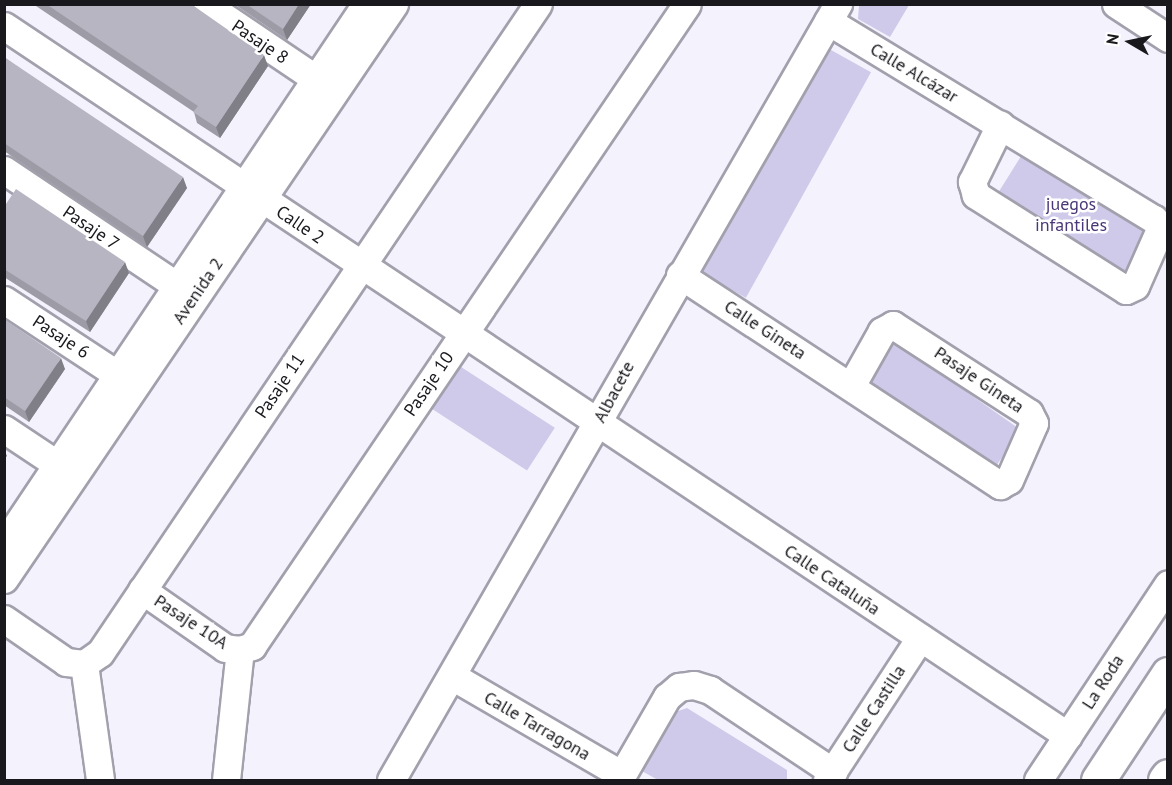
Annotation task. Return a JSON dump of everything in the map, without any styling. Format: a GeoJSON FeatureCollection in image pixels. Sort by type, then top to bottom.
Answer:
{"type":"FeatureCollection","features":[{"type":"Feature","properties":{"kind":"main road"},"geometry":{"type":"LineString","coordinates":[[1098,780],[1167,674]]}},
{"type":"Feature","properties":{"kind":"main road"},"geometry":{"type":"LineString","coordinates":[[1165,780],[1167,776]]}},
{"type":"Feature","properties":{"kind":"street","name":"Pasaje 8"},"geometry":{"type":"LineString","coordinates":[[205,4],[316,79]]}},
{"type":"Feature","properties":{"kind":"street","name":"Avenida 2"},"geometry":{"type":"LineString","coordinates":[[4,579],[252,194],[316,79],[366,4]]}},
{"type":"Feature","properties":{"kind":"street","name":"Avenida 2"},"geometry":{"type":"LineString","coordinates":[[4,544],[177,286],[252,194],[394,4]]}},
{"type":"Feature","properties":{"kind":"street","name":"Pasaje 11"},"geometry":{"type":"LineString","coordinates":[[84,664],[100,653],[538,4]]}},
{"type":"Feature","properties":{"kind":"street"},"geometry":{"type":"LineString","coordinates":[[1116,4],[1167,38]]}},
{"type":"Feature","properties":{"kind":"street","name":"Pasaje 10"},"geometry":{"type":"LineString","coordinates":[[240,650],[256,641],[682,6]]}},
{"type":"Feature","properties":{"kind":"street","name":"Calle Alcázar"},"geometry":{"type":"LineString","coordinates":[[833,13],[1000,125],[1154,219],[1161,227],[1135,286],[1126,290],[976,195],[972,182],[1000,125]]}},
{"type":"Feature","properties":{"kind":"street","name":"Albacete"},"geometry":{"type":"LineString","coordinates":[[391,780],[833,13]]}},
{"type":"Feature","properties":{"kind":"street","name":"Calle 2"},"geometry":{"type":"LineString","coordinates":[[4,26],[597,424]]}},
{"type":"Feature","properties":{"kind":"street","name":"Pasaje 7"},"geometry":{"type":"LineString","coordinates":[[4,170],[177,286]]}},
{"type":"Feature","properties":{"kind":"street","name":"Calle Gineta"},"geometry":{"type":"LineString","coordinates":[[680,275],[851,386]]}},
{"type":"Feature","properties":{"kind":"street","name":"Pasaje 6"},"geometry":{"type":"LineString","coordinates":[[4,300],[118,375]]}},
{"type":"Feature","properties":{"kind":"street","name":"Pasaje Gineta"},"geometry":{"type":"LineString","coordinates":[[893,325],[1029,413],[1034,423],[1009,480],[1000,485],[851,386],[882,331],[893,325]]}},
{"type":"Feature","properties":{"kind":"street","name":"Calle Cataluña"},"geometry":{"type":"LineString","coordinates":[[597,424],[1068,736]]}},
{"type":"Feature","properties":{"kind":"street"},"geometry":{"type":"LineString","coordinates":[[4,429],[58,465]]}},
{"type":"Feature","properties":{"kind":"street","name":"La Roda"},"geometry":{"type":"LineString","coordinates":[[1038,780],[1167,584]]}},
{"type":"Feature","properties":{"kind":"street","name":"Pasaje 10A"},"geometry":{"type":"LineString","coordinates":[[142,590],[225,648],[240,650]]}},
{"type":"Feature","properties":{"kind":"street"},"geometry":{"type":"LineString","coordinates":[[4,619],[66,662],[84,664],[100,780]]}},
{"type":"Feature","properties":{"kind":"street","name":"Calle Castilla"},"geometry":{"type":"LineString","coordinates":[[830,776],[920,638]]}},
{"type":"Feature","properties":{"kind":"street"},"geometry":{"type":"LineString","coordinates":[[226,780],[240,650]]}},
{"type":"Feature","properties":{"kind":"street","name":"Calle Tarragona"},"geometry":{"type":"LineString","coordinates":[[452,676],[620,778]]}},
{"type":"Feature","properties":{"kind":"street"},"geometry":{"type":"LineString","coordinates":[[620,778],[667,697],[686,685],[710,690],[830,776]]}},
{"type":"Feature","properties":{"kind":"green space"},"geometry":{"type":"Polygon","coordinates":[[[859,4],[909,5],[890,37],[858,19],[859,4]]]}},
{"type":"Feature","properties":{"kind":"green space"},"geometry":{"type":"Polygon","coordinates":[[[822,45],[871,72],[746,298],[697,271],[822,45]]]}},
{"type":"Feature","properties":{"kind":"green space","name":"juegos infantiles"},"geometry":{"type":"Polygon","coordinates":[[[1023,153],[1149,232],[1120,279],[993,200],[1023,153]]]}},
{"type":"Feature","properties":{"kind":"green space"},"geometry":{"type":"Polygon","coordinates":[[[891,339],[1021,430],[991,473],[861,382],[891,339]]]}},
{"type":"Feature","properties":{"kind":"green space"},"geometry":{"type":"Polygon","coordinates":[[[455,363],[555,428],[527,471],[427,406],[455,363]]]}},
{"type":"Feature","properties":{"kind":"green space"},"geometry":{"type":"Polygon","coordinates":[[[687,708],[787,770],[787,780],[658,780],[640,770],[675,712],[687,708]]]}},
{"type":"Feature","properties":{"kind":"building"},"geometry":{"type":"Polygon","coordinates":[[[46,4],[191,4],[264,55],[216,127],[193,112],[198,106],[46,4]]]}},
{"type":"Feature","properties":{"kind":"building"},"geometry":{"type":"Polygon","coordinates":[[[246,4],[299,4],[283,29],[246,4]]]}},
{"type":"Feature","properties":{"kind":"building"},"geometry":{"type":"Polygon","coordinates":[[[4,57],[183,177],[143,236],[4,143],[4,57]]]}},
{"type":"Feature","properties":{"kind":"building"},"geometry":{"type":"Polygon","coordinates":[[[16,189],[125,262],[86,321],[4,269],[4,207],[16,189]]]}},
{"type":"Feature","properties":{"kind":"building"},"geometry":{"type":"Polygon","coordinates":[[[4,319],[61,358],[25,411],[4,397],[4,319]]]}}]}
